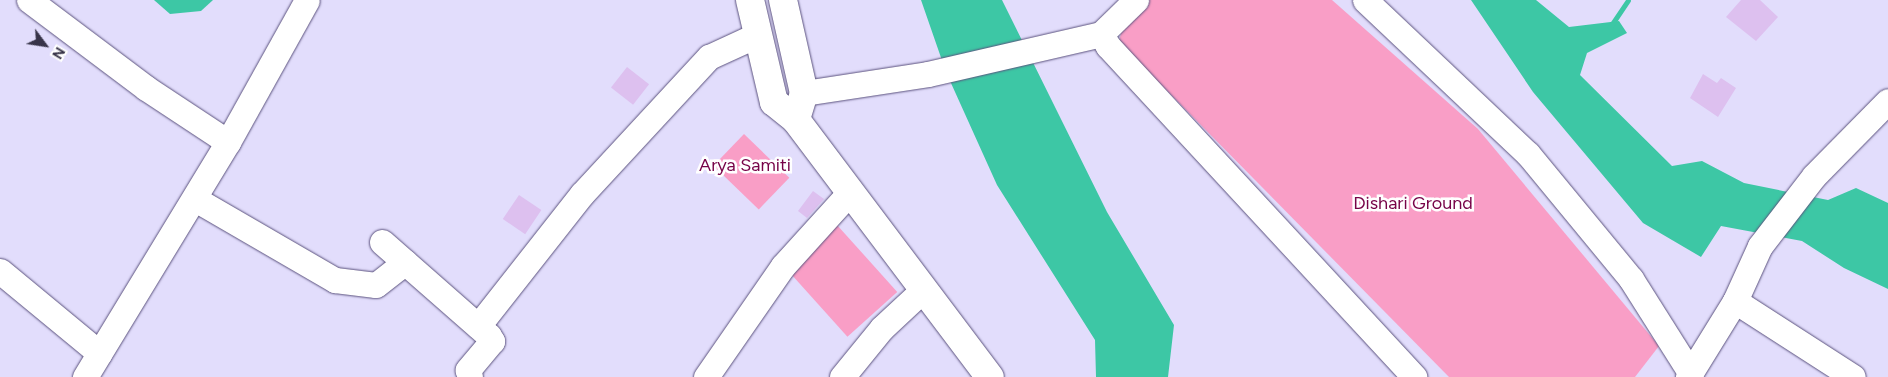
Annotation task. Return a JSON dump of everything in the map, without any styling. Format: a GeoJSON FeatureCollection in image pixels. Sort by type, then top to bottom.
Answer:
{"type":"FeatureCollection","features":[{"type":"Feature","properties":{"kind":"main road"},"geometry":{"type":"LineString","coordinates":[[750,0],[774,102],[796,120],[990,377]]}},
{"type":"Feature","properties":{"kind":"main road"},"geometry":{"type":"LineString","coordinates":[[783,0],[804,93],[796,120]]}},
{"type":"Feature","properties":{"kind":"street"},"geometry":{"type":"LineString","coordinates":[[29,0],[146,88],[228,142]]}},
{"type":"Feature","properties":{"kind":"street"},"geometry":{"type":"LineString","coordinates":[[85,377],[195,199],[307,0]]}},
{"type":"Feature","properties":{"kind":"street"},"geometry":{"type":"LineString","coordinates":[[1365,0],[1528,154],[1631,279],[1690,375],[1735,300],[1760,246],[1814,176],[1888,101]]}},
{"type":"Feature","properties":{"kind":"street"},"geometry":{"type":"LineString","coordinates":[[804,93],[928,74],[1052,48],[1101,34],[1128,3]]}},
{"type":"Feature","properties":{"kind":"street"},"geometry":{"type":"LineString","coordinates":[[1101,34],[1108,46],[1414,377]]}},
{"type":"Feature","properties":{"kind":"street"},"geometry":{"type":"LineString","coordinates":[[478,326],[582,194],[709,57],[757,35]]}},
{"type":"Feature","properties":{"kind":"street"},"geometry":{"type":"LineString","coordinates":[[706,377],[783,266],[850,192]]}},
{"type":"Feature","properties":{"kind":"street"},"geometry":{"type":"LineString","coordinates":[[195,199],[335,280],[376,285],[405,262]]}},
{"type":"Feature","properties":{"kind":"street"},"geometry":{"type":"LineString","coordinates":[[382,242],[478,326],[492,341],[468,370],[470,377]]}},
{"type":"Feature","properties":{"kind":"street"},"geometry":{"type":"LineString","coordinates":[[0,271],[99,354]]}},
{"type":"Feature","properties":{"kind":"street"},"geometry":{"type":"LineString","coordinates":[[842,377],[882,328],[924,289]]}},
{"type":"Feature","properties":{"kind":"street"},"geometry":{"type":"LineString","coordinates":[[1735,300],[1853,377]]}},
{"type":"Feature","properties":{"kind":"green space","name":"Dishari Ground"},"geometry":{"type":"Polygon","coordinates":[[[1140,0],[1332,0],[1478,129],[1659,346],[1635,377],[1449,377],[1119,42],[1125,15],[1140,0]]]}},
{"type":"Feature","properties":{"kind":"green space","name":"Arya Samiti"},"geometry":{"type":"Polygon","coordinates":[[[744,134],[789,178],[759,209],[713,166],[744,134]]]}},
{"type":"Feature","properties":{"kind":"green space"},"geometry":{"type":"Polygon","coordinates":[[[837,225],[897,292],[847,337],[787,270],[837,225]]]}},
{"type":"Feature","properties":{"kind":"shaded area"},"geometry":{"type":"Polygon","coordinates":[[[154,0],[213,0],[201,11],[170,14],[154,0]]]}},
{"type":"Feature","properties":{"kind":"shaded area"},"geometry":{"type":"Polygon","coordinates":[[[921,0],[1002,0],[1107,212],[1174,325],[1168,377],[1096,377],[1095,340],[997,185],[946,72],[921,0]]]}},
{"type":"Feature","properties":{"kind":"shaded area"},"geometry":{"type":"Polygon","coordinates":[[[1471,0],[1536,0],[1569,27],[1619,21],[1627,33],[1587,53],[1580,75],[1672,166],[1702,161],[1744,183],[1828,200],[1856,188],[1888,203],[1888,289],[1844,268],[1802,241],[1721,226],[1701,257],[1643,223],[1533,92],[1471,0]]]}},
{"type":"Feature","properties":{"kind":"building"},"geometry":{"type":"Polygon","coordinates":[[[1741,0],[1760,0],[1778,17],[1756,41],[1726,17],[1741,0]]]}},
{"type":"Feature","properties":{"kind":"building"},"geometry":{"type":"Polygon","coordinates":[[[627,67],[649,84],[633,105],[611,87],[627,67]]]}},
{"type":"Feature","properties":{"kind":"building"},"geometry":{"type":"Polygon","coordinates":[[[1703,74],[1717,83],[1721,78],[1736,88],[1718,117],[1690,98],[1703,74]]]}},
{"type":"Feature","properties":{"kind":"building","name":"Arya Samiti"},"geometry":{"type":"Polygon","coordinates":[[[813,191],[824,199],[807,218],[798,211],[813,191]]]}},
{"type":"Feature","properties":{"kind":"building"},"geometry":{"type":"Polygon","coordinates":[[[519,195],[541,210],[525,234],[503,219],[519,195]]]}},
{"type":"Feature","properties":{"kind":"waterway"},"geometry":{"type":"LineString","coordinates":[[1610,27],[1628,0]]}}]}
